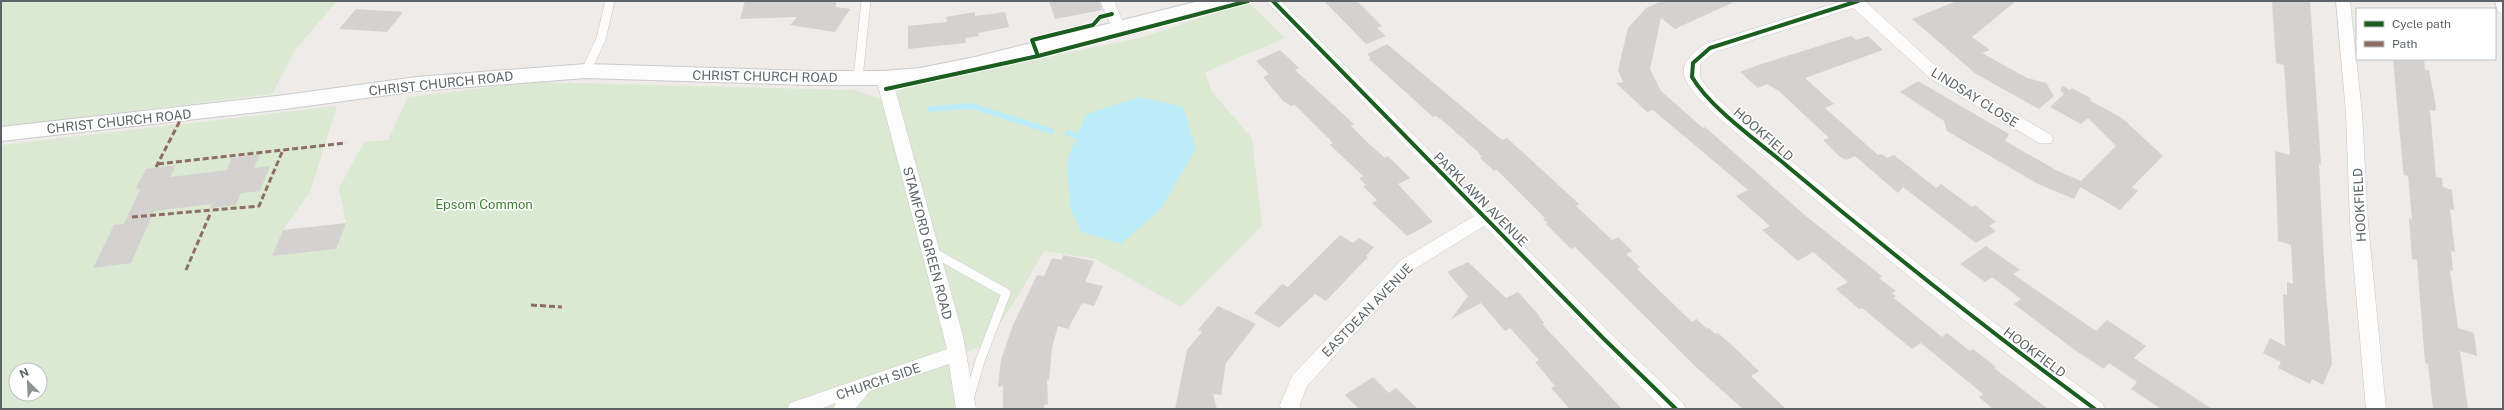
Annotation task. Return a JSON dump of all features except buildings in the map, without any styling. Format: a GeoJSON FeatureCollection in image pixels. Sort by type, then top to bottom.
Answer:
{"type":"FeatureCollection","features":[{"type":"Feature","properties":{"kind":"main road","name":"CHRIST CHURCH ROAD"},"geometry":{"type":"LineString","coordinates":[[1,134],[285,102],[417,84],[586,71],[884,78],[920,74],[975,64],[1118,27],[1189,11],[1219,1]]}},
{"type":"Feature","properties":{"kind":"street"},"geometry":{"type":"LineString","coordinates":[[1107,1],[1118,27]]}},
{"type":"Feature","properties":{"kind":"street","name":"PARKLAWN AVENUE"},"geometry":{"type":"LineString","coordinates":[[1273,1],[1331,64],[1486,217],[1631,367],[1676,409]]}},
{"type":"Feature","properties":{"kind":"street","name":"HOOKFIELD"},"geometry":{"type":"LineString","coordinates":[[1857,1],[1710,48],[1696,56],[1690,70],[1693,83],[1717,106],[1877,244],[1982,326],[2095,409]]}},
{"type":"Feature","properties":{"kind":"street","name":"LINDSAY CLOSE"},"geometry":{"type":"LineString","coordinates":[[1857,1],[1935,74],[2045,139]]}},
{"type":"Feature","properties":{"kind":"street","name":"HOOKFIELD"},"geometry":{"type":"LineString","coordinates":[[2343,1],[2354,114],[2359,223],[2376,409]]}},
{"type":"Feature","properties":{"kind":"street"},"geometry":{"type":"LineString","coordinates":[[2502,1],[2503,9]]}},
{"type":"Feature","properties":{"kind":"street","name":"STAMFORD GREEN ROAD"},"geometry":{"type":"LineString","coordinates":[[884,78],[958,353],[966,409]]}},
{"type":"Feature","properties":{"kind":"street","name":"EASTDEAN AVENUE"},"geometry":{"type":"LineString","coordinates":[[1291,409],[1290,405],[1299,382],[1407,265],[1431,249],[1486,217]]}},
{"type":"Feature","properties":{"kind":"street","name":"CHURCH SIDE"},"geometry":{"type":"LineString","coordinates":[[797,409],[958,353]]}},
{"type":"Feature","properties":{"kind":"street"},"geometry":{"type":"LineString","coordinates":[[843,409],[864,386]]}},
{"type":"Feature","properties":{"kind":"lane"},"geometry":{"type":"LineString","coordinates":[[586,71],[601,39],[610,1]]}},
{"type":"Feature","properties":{"kind":"lane"},"geometry":{"type":"LineString","coordinates":[[858,78],[866,1]]}},
{"type":"Feature","properties":{"kind":"lane"},"geometry":{"type":"LineString","coordinates":[[931,251],[1006,293],[980,361],[966,409]]}},
{"type":"Feature","properties":{"kind":"green space"},"geometry":{"type":"Polygon","coordinates":[[[1,1],[337,1],[296,49],[272,94],[1,127],[1,1]]]}},
{"type":"Feature","properties":{"kind":"green space","name":"Epsom Common"},"geometry":{"type":"Polygon","coordinates":[[[1248,2],[1285,38],[1205,72],[1212,92],[1252,138],[1262,226],[1181,307],[1095,259],[1044,251],[1014,303],[983,346],[959,354],[958,409],[1,409],[1,145],[337,106],[310,192],[283,230],[272,256],[346,223],[339,188],[364,142],[388,140],[408,97],[534,82],[855,90],[883,100],[913,84],[1140,38],[1248,2]]]}},
{"type":"Feature","properties":{"kind":"water"},"geometry":{"type":"Polygon","coordinates":[[[1140,97],[1183,107],[1196,149],[1161,209],[1121,244],[1081,232],[1070,208],[1067,160],[1086,114],[1140,97]]]}},
{"type":"Feature","properties":{"kind":"waterway"},"geometry":{"type":"LineString","coordinates":[[930,109],[972,106],[1051,131]]}},
{"type":"Feature","properties":{"kind":"waterway"},"geometry":{"type":"LineString","coordinates":[[1068,133],[1078,136]]}},
{"type":"Feature","properties":{"kind":"marked path"},"geometry":{"type":"LineString","coordinates":[[156,167],[184,113]]}},
{"type":"Feature","properties":{"kind":"marked path"},"geometry":{"type":"LineString","coordinates":[[158,164],[346,143]]}},
{"type":"Feature","properties":{"kind":"marked path"},"geometry":{"type":"LineString","coordinates":[[132,217],[259,206],[283,150]]}},
{"type":"Feature","properties":{"kind":"marked path"},"geometry":{"type":"LineString","coordinates":[[186,270],[211,212]]}},
{"type":"Feature","properties":{"kind":"marked path"},"geometry":{"type":"LineString","coordinates":[[531,305],[562,307]]}},
{"type":"Feature","properties":{"kind":"cycle path"},"geometry":{"type":"LineString","coordinates":[[886,89],[1038,56],[1248,1]]}},
{"type":"Feature","properties":{"kind":"cycle path"},"geometry":{"type":"LineString","coordinates":[[1273,1],[1603,338],[1676,409]]}},
{"type":"Feature","properties":{"kind":"cycle path"},"geometry":{"type":"LineString","coordinates":[[1858,1],[1710,48],[1699,56],[1693,63],[1691,70],[1692,77],[1702,91],[1717,106],[1809,185],[1950,299],[2095,409]]}},
{"type":"Feature","properties":{"kind":"cycle path"},"geometry":{"type":"LineString","coordinates":[[1038,56],[1032,40],[1093,25],[1100,17],[1112,14]]}}]}
